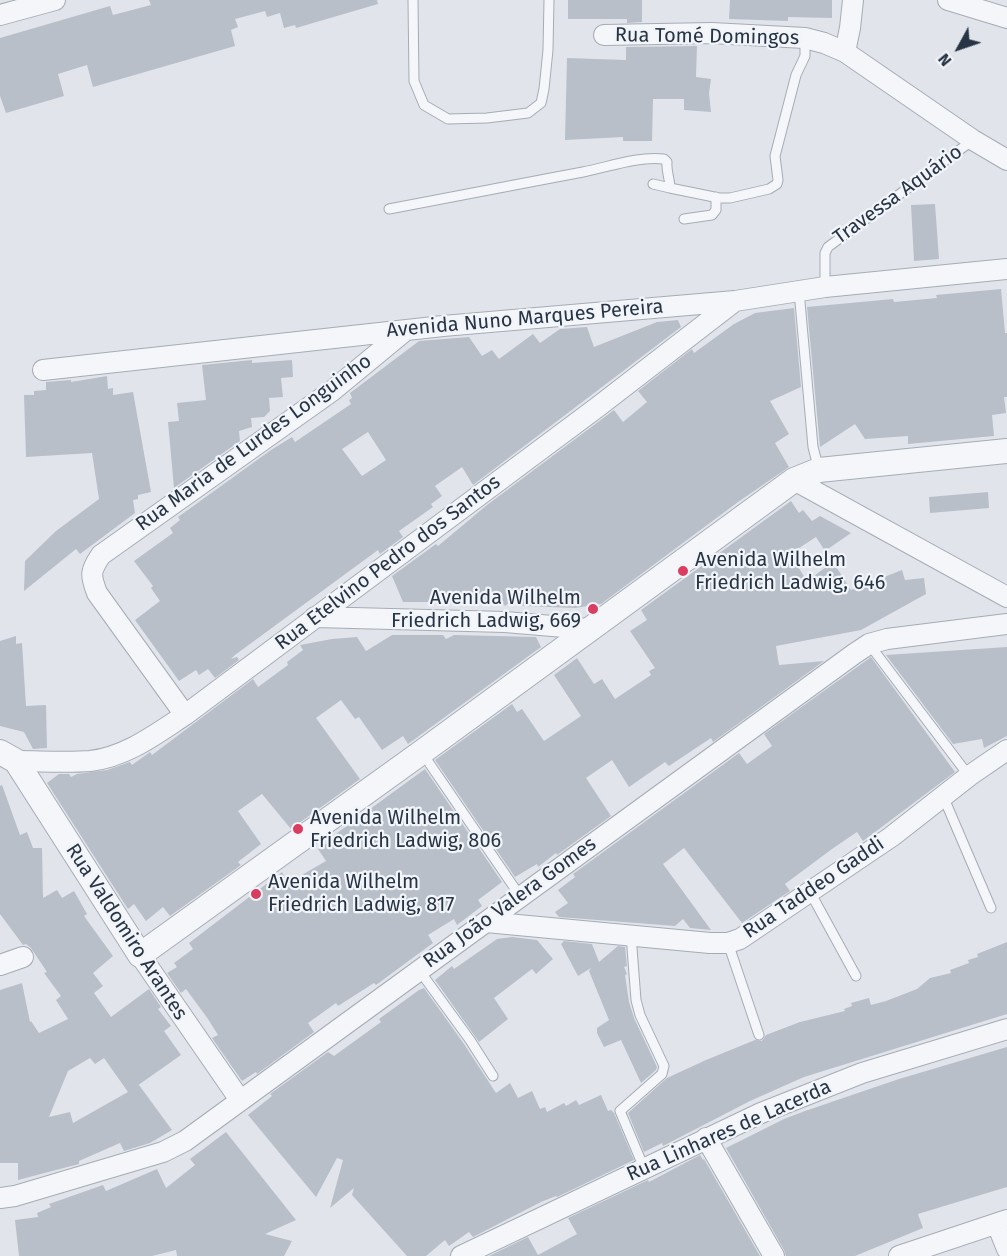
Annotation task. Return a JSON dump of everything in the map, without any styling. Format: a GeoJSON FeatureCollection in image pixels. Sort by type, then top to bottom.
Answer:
{"type":"FeatureCollection","features":[{"type":"Feature","properties":{"kind":"street"},"geometry":{"type":"LineString","coordinates":[[0,15],[55,0]]}},
{"type":"Feature","properties":{"kind":"street"},"geometry":{"type":"LineString","coordinates":[[845,52],[853,0]]}},
{"type":"Feature","properties":{"kind":"street"},"geometry":{"type":"LineString","coordinates":[[948,0],[1007,18]]}},
{"type":"Feature","properties":{"kind":"street","name":"Rua Tomé Domingos"},"geometry":{"type":"LineString","coordinates":[[604,35],[712,33],[806,38],[824,43],[845,52],[973,140],[1007,160]]}},
{"type":"Feature","properties":{"kind":"street","name":"Avenida Nuno Marques Pereira"},"geometry":{"type":"LineString","coordinates":[[43,370],[406,330],[735,301],[825,287],[1007,269]]}},
{"type":"Feature","properties":{"kind":"street","name":"Rua Etelvino Pedro dos Santos"},"geometry":{"type":"LineString","coordinates":[[8,757],[90,761],[108,757],[138,745],[185,714],[599,406],[735,301]]}},
{"type":"Feature","properties":{"kind":"street","name":"Rua Maria de Lurdes Longuinho"},"geometry":{"type":"LineString","coordinates":[[185,714],[97,593],[92,580],[92,568],[101,555],[332,392],[406,330]]}},
{"type":"Feature","properties":{"kind":"street"},"geometry":{"type":"LineString","coordinates":[[140,955],[794,480],[819,470],[1007,451]]}},
{"type":"Feature","properties":{"kind":"street"},"geometry":{"type":"LineString","coordinates":[[794,480],[1007,597]]}},
{"type":"Feature","properties":{"kind":"street"},"geometry":{"type":"LineString","coordinates":[[315,617],[505,622],[588,629]]}},
{"type":"Feature","properties":{"kind":"street","name":"Rua João Valera Gomes"},"geometry":{"type":"LineString","coordinates":[[8,1197],[163,1152],[194,1136],[240,1100],[869,644],[887,639],[1007,624]]}},
{"type":"Feature","properties":{"kind":"street","name":"Rua Taddeo Gaddi"},"geometry":{"type":"LineString","coordinates":[[486,922],[710,943],[728,943],[741,939],[891,837],[969,776],[1007,750]]}},
{"type":"Feature","properties":{"kind":"street","name":"Rua Valdomiro Arantes"},"geometry":{"type":"LineString","coordinates":[[8,757],[240,1100]]}},
{"type":"Feature","properties":{"kind":"street"},"geometry":{"type":"LineString","coordinates":[[0,965],[23,957]]}},
{"type":"Feature","properties":{"kind":"street","name":"Rua Linhares de Lacerda"},"geometry":{"type":"LineString","coordinates":[[461,1256],[761,1113],[862,1073],[1007,1029]]}},
{"type":"Feature","properties":{"kind":"street"},"geometry":{"type":"LineString","coordinates":[[706,1138],[774,1256]]}},
{"type":"Feature","properties":{"kind":"street"},"geometry":{"type":"LineString","coordinates":[[899,1256],[1002,1222],[1007,1249]]}},
{"type":"Feature","properties":{"kind":"lane"},"geometry":{"type":"LineString","coordinates":[[413,0],[414,81],[424,105],[448,119],[528,114],[541,103],[547,60],[549,0]]}},
{"type":"Feature","properties":{"kind":"lane"},"geometry":{"type":"LineString","coordinates":[[653,184],[730,198],[769,189],[777,184],[775,156],[796,75],[805,56],[806,38]]}},
{"type":"Feature","properties":{"kind":"lane","name":"Travessa Aquário"},"geometry":{"type":"LineString","coordinates":[[825,287],[825,253],[828,247],[973,140]]}},
{"type":"Feature","properties":{"kind":"lane"},"geometry":{"type":"LineString","coordinates":[[389,209],[564,176],[639,159],[664,159],[667,162],[669,188]]}},
{"type":"Feature","properties":{"kind":"lane"},"geometry":{"type":"LineString","coordinates":[[684,219],[712,215],[716,210],[716,197]]}},
{"type":"Feature","properties":{"kind":"lane"},"geometry":{"type":"LineString","coordinates":[[799,291],[813,447],[819,470]]}},
{"type":"Feature","properties":{"kind":"lane"},"geometry":{"type":"LineString","coordinates":[[869,644],[969,776]]}},
{"type":"Feature","properties":{"kind":"lane"},"geometry":{"type":"LineString","coordinates":[[422,752],[520,896]]}},
{"type":"Feature","properties":{"kind":"lane"},"geometry":{"type":"LineString","coordinates":[[943,796],[991,908]]}},
{"type":"Feature","properties":{"kind":"lane"},"geometry":{"type":"LineString","coordinates":[[810,892],[856,976]]}},
{"type":"Feature","properties":{"kind":"lane"},"geometry":{"type":"LineString","coordinates":[[631,934],[640,1015],[664,1066],[662,1074],[620,1111],[644,1168]]}},
{"type":"Feature","properties":{"kind":"lane"},"geometry":{"type":"LineString","coordinates":[[728,943],[759,1035]]}},
{"type":"Feature","properties":{"kind":"lane"},"geometry":{"type":"LineString","coordinates":[[419,970],[493,1076]]}},
{"type":"Feature","properties":{"kind":"building"},"geometry":{"type":"Polygon","coordinates":[[[149,0],[377,0],[378,4],[296,28],[295,25],[284,28],[280,13],[267,17],[265,11],[235,19],[238,27],[231,30],[235,46],[93,87],[87,65],[58,74],[64,96],[6,113],[0,96],[0,38],[110,6],[113,15],[151,5],[149,0]]]}},
{"type":"Feature","properties":{"kind":"building"},"geometry":{"type":"Polygon","coordinates":[[[568,0],[642,0],[642,22],[627,23],[627,19],[568,19],[568,0]]]}},
{"type":"Feature","properties":{"kind":"building"},"geometry":{"type":"Polygon","coordinates":[[[730,0],[832,0],[832,18],[788,17],[788,21],[729,19],[730,0]]]}},
{"type":"Feature","properties":{"kind":"building"},"geometry":{"type":"Polygon","coordinates":[[[697,46],[696,77],[711,79],[709,93],[711,112],[684,110],[684,99],[653,99],[652,141],[623,141],[623,137],[565,140],[567,58],[626,60],[626,47],[697,46]]]}},
{"type":"Feature","properties":{"kind":"building"},"geometry":{"type":"Polygon","coordinates":[[[935,204],[939,259],[914,261],[911,205],[935,204]]]}},
{"type":"Feature","properties":{"kind":"building"},"geometry":{"type":"Polygon","coordinates":[[[1001,289],[1005,333],[1007,333],[1007,397],[1004,397],[1006,413],[992,415],[994,436],[908,444],[908,436],[865,439],[855,424],[820,447],[807,307],[893,299],[894,302],[937,298],[936,295],[1001,289]]]}},
{"type":"Feature","properties":{"kind":"building"},"geometry":{"type":"Polygon","coordinates":[[[794,308],[801,387],[770,401],[789,434],[775,443],[789,467],[601,604],[575,608],[523,606],[516,597],[505,606],[497,596],[484,605],[481,602],[403,602],[392,576],[436,544],[438,546],[487,505],[614,410],[623,422],[647,402],[638,391],[692,349],[694,353],[734,324],[755,313],[794,308]]]}},
{"type":"Feature","properties":{"kind":"building"},"geometry":{"type":"Polygon","coordinates":[[[678,320],[681,327],[473,485],[462,467],[435,486],[442,496],[431,504],[433,507],[399,531],[403,537],[380,554],[378,550],[235,655],[231,659],[237,657],[239,660],[215,678],[208,669],[199,675],[196,670],[179,681],[135,620],[160,601],[151,588],[153,586],[134,561],[173,533],[170,528],[180,520],[178,517],[271,450],[292,437],[295,442],[351,404],[350,393],[419,341],[469,337],[482,356],[492,350],[499,359],[533,334],[540,343],[560,329],[587,327],[594,347],[657,322],[678,320]],[[368,432],[342,449],[362,476],[386,460],[368,432]]]}},
{"type":"Feature","properties":{"kind":"building"},"geometry":{"type":"Polygon","coordinates":[[[252,360],[252,363],[292,360],[293,377],[281,378],[283,397],[269,398],[270,411],[264,417],[251,418],[252,427],[239,431],[240,441],[174,488],[168,422],[179,421],[177,403],[206,400],[202,365],[252,360]]]}},
{"type":"Feature","properties":{"kind":"building"},"geometry":{"type":"Polygon","coordinates":[[[107,376],[108,389],[113,388],[113,395],[133,392],[151,492],[138,495],[138,499],[133,500],[135,513],[80,554],[76,549],[24,591],[25,561],[56,531],[99,499],[92,453],[26,457],[24,395],[34,395],[34,391],[46,390],[46,382],[71,380],[71,382],[107,376]]]}},
{"type":"Feature","properties":{"kind":"building"},"geometry":{"type":"Polygon","coordinates":[[[988,492],[989,508],[930,513],[929,497],[988,492]]]}},
{"type":"Feature","properties":{"kind":"building"},"geometry":{"type":"Polygon","coordinates":[[[791,501],[799,513],[803,510],[812,521],[820,516],[851,533],[825,551],[816,537],[790,554],[807,581],[833,562],[851,590],[902,570],[905,580],[924,578],[926,594],[861,630],[776,646],[779,665],[824,661],[713,742],[711,738],[669,766],[665,762],[629,787],[612,760],[586,778],[611,816],[557,855],[556,853],[538,867],[537,864],[515,877],[435,760],[512,704],[517,712],[522,709],[544,741],[581,716],[554,675],[577,658],[594,684],[602,679],[615,699],[651,675],[649,671],[655,668],[630,631],[647,620],[641,610],[791,501]]]}},
{"type":"Feature","properties":{"kind":"building"},"geometry":{"type":"Polygon","coordinates":[[[392,635],[443,635],[446,639],[454,635],[536,637],[541,647],[408,744],[403,736],[382,750],[359,717],[355,719],[341,700],[316,718],[360,779],[291,829],[262,794],[238,811],[261,844],[238,862],[241,865],[170,916],[163,907],[146,921],[134,904],[128,909],[47,783],[59,774],[69,774],[71,777],[107,770],[130,762],[132,765],[150,752],[152,755],[253,679],[258,687],[288,665],[287,662],[303,650],[300,645],[357,637],[366,651],[392,635]]]}},
{"type":"Feature","properties":{"kind":"building"},"geometry":{"type":"Polygon","coordinates":[[[16,636],[16,644],[22,643],[26,706],[46,705],[47,748],[33,749],[24,732],[0,726],[0,641],[16,636]]]}},
{"type":"Feature","properties":{"kind":"building"},"geometry":{"type":"Polygon","coordinates":[[[1007,647],[1007,736],[984,748],[982,739],[953,744],[886,655],[1007,647]]]}},
{"type":"Feature","properties":{"kind":"building"},"geometry":{"type":"Polygon","coordinates":[[[871,657],[955,772],[863,841],[857,832],[832,849],[785,884],[790,891],[742,923],[684,848],[663,864],[711,930],[690,928],[683,919],[675,926],[559,917],[555,912],[568,903],[558,890],[575,877],[573,874],[739,753],[747,764],[772,746],[764,734],[871,657]]]}},
{"type":"Feature","properties":{"kind":"building"},"geometry":{"type":"Polygon","coordinates":[[[425,769],[502,882],[478,900],[482,906],[457,925],[454,919],[428,935],[433,943],[376,985],[374,983],[338,1006],[336,1003],[308,1023],[314,1032],[257,1074],[256,1072],[242,1081],[212,1038],[218,1035],[208,1019],[186,989],[181,993],[167,973],[177,967],[174,963],[193,949],[189,943],[282,872],[288,883],[326,861],[318,849],[425,769]]]}},
{"type":"Feature","properties":{"kind":"building"},"geometry":{"type":"Polygon","coordinates":[[[2,785],[20,835],[27,832],[33,848],[42,848],[43,898],[57,890],[62,898],[74,891],[87,914],[84,916],[113,956],[93,973],[103,986],[94,993],[111,1017],[149,989],[161,1007],[158,1009],[171,1026],[164,1031],[181,1055],[137,1086],[139,1085],[172,1130],[150,1143],[124,1151],[120,1143],[79,1161],[79,1164],[18,1180],[18,1163],[0,1163],[0,990],[22,983],[30,1022],[39,1033],[68,1019],[56,1000],[61,996],[44,973],[47,972],[31,948],[26,944],[23,945],[0,914],[0,786],[2,785]],[[90,1058],[68,1071],[49,1117],[70,1112],[73,1123],[128,1092],[104,1058],[95,1064],[90,1058]]]}},
{"type":"Feature","properties":{"kind":"building"},"geometry":{"type":"Polygon","coordinates":[[[512,937],[537,940],[553,959],[536,974],[532,969],[494,998],[508,1019],[479,1042],[435,980],[452,966],[454,969],[497,939],[512,937]]]}},
{"type":"Feature","properties":{"kind":"building"},"geometry":{"type":"Polygon","coordinates":[[[564,941],[592,944],[599,962],[618,946],[625,947],[627,966],[624,967],[627,974],[625,975],[629,1002],[657,1067],[641,1083],[621,1040],[604,1047],[597,1028],[609,1020],[589,971],[591,968],[578,976],[561,944],[564,941]]]}},
{"type":"Feature","properties":{"kind":"building"},"geometry":{"type":"Polygon","coordinates":[[[1007,942],[1007,1014],[804,1077],[750,1101],[663,1146],[662,1143],[644,1152],[628,1113],[667,1078],[755,1040],[762,1041],[766,1035],[800,1022],[845,1011],[844,1009],[852,1006],[851,1003],[869,998],[871,1005],[917,989],[930,978],[951,973],[950,970],[978,957],[977,954],[1007,942]]]}},
{"type":"Feature","properties":{"kind":"building"},"geometry":{"type":"Polygon","coordinates":[[[424,988],[496,1093],[510,1083],[518,1098],[532,1091],[540,1109],[545,1107],[547,1112],[564,1103],[566,1106],[576,1100],[579,1105],[601,1095],[608,1111],[611,1110],[614,1113],[634,1160],[557,1197],[541,1202],[473,1237],[469,1232],[449,1246],[445,1240],[426,1256],[407,1256],[352,1195],[354,1188],[330,1208],[343,1160],[337,1158],[316,1197],[248,1115],[272,1096],[270,1094],[328,1052],[334,1056],[381,1022],[379,1019],[424,988]]]}},
{"type":"Feature","properties":{"kind":"building"},"geometry":{"type":"Polygon","coordinates":[[[1007,1047],[1007,1187],[918,1214],[923,1228],[855,1256],[786,1256],[726,1148],[805,1111],[899,1079],[1007,1047]]]}},
{"type":"Feature","properties":{"kind":"building"},"geometry":{"type":"Polygon","coordinates":[[[226,1132],[296,1220],[265,1234],[292,1241],[284,1256],[177,1256],[176,1250],[152,1256],[19,1256],[15,1220],[38,1217],[37,1213],[51,1207],[49,1204],[103,1185],[106,1191],[157,1169],[166,1188],[195,1165],[190,1159],[226,1132]]]}},
{"type":"Feature","properties":{"kind":"building"},"geometry":{"type":"Polygon","coordinates":[[[700,1155],[760,1256],[489,1256],[528,1237],[538,1255],[577,1234],[568,1218],[648,1180],[649,1182],[700,1155]]]}},
{"type":"Feature","properties":{"kind":"place","name":"Avenida Wilhelm Friedrich Ladwig, 646"},"geometry":{"type":"Point","coordinates":[683,571]}},
{"type":"Feature","properties":{"kind":"place","name":"Avenida Wilhelm Friedrich Ladwig, 669"},"geometry":{"type":"Point","coordinates":[593,609]}},
{"type":"Feature","properties":{"kind":"place","name":"Avenida Wilhelm Friedrich Ladwig, 806"},"geometry":{"type":"Point","coordinates":[298,829]}},
{"type":"Feature","properties":{"kind":"place","name":"Avenida Wilhelm Friedrich Ladwig, 817"},"geometry":{"type":"Point","coordinates":[256,894]}}]}
